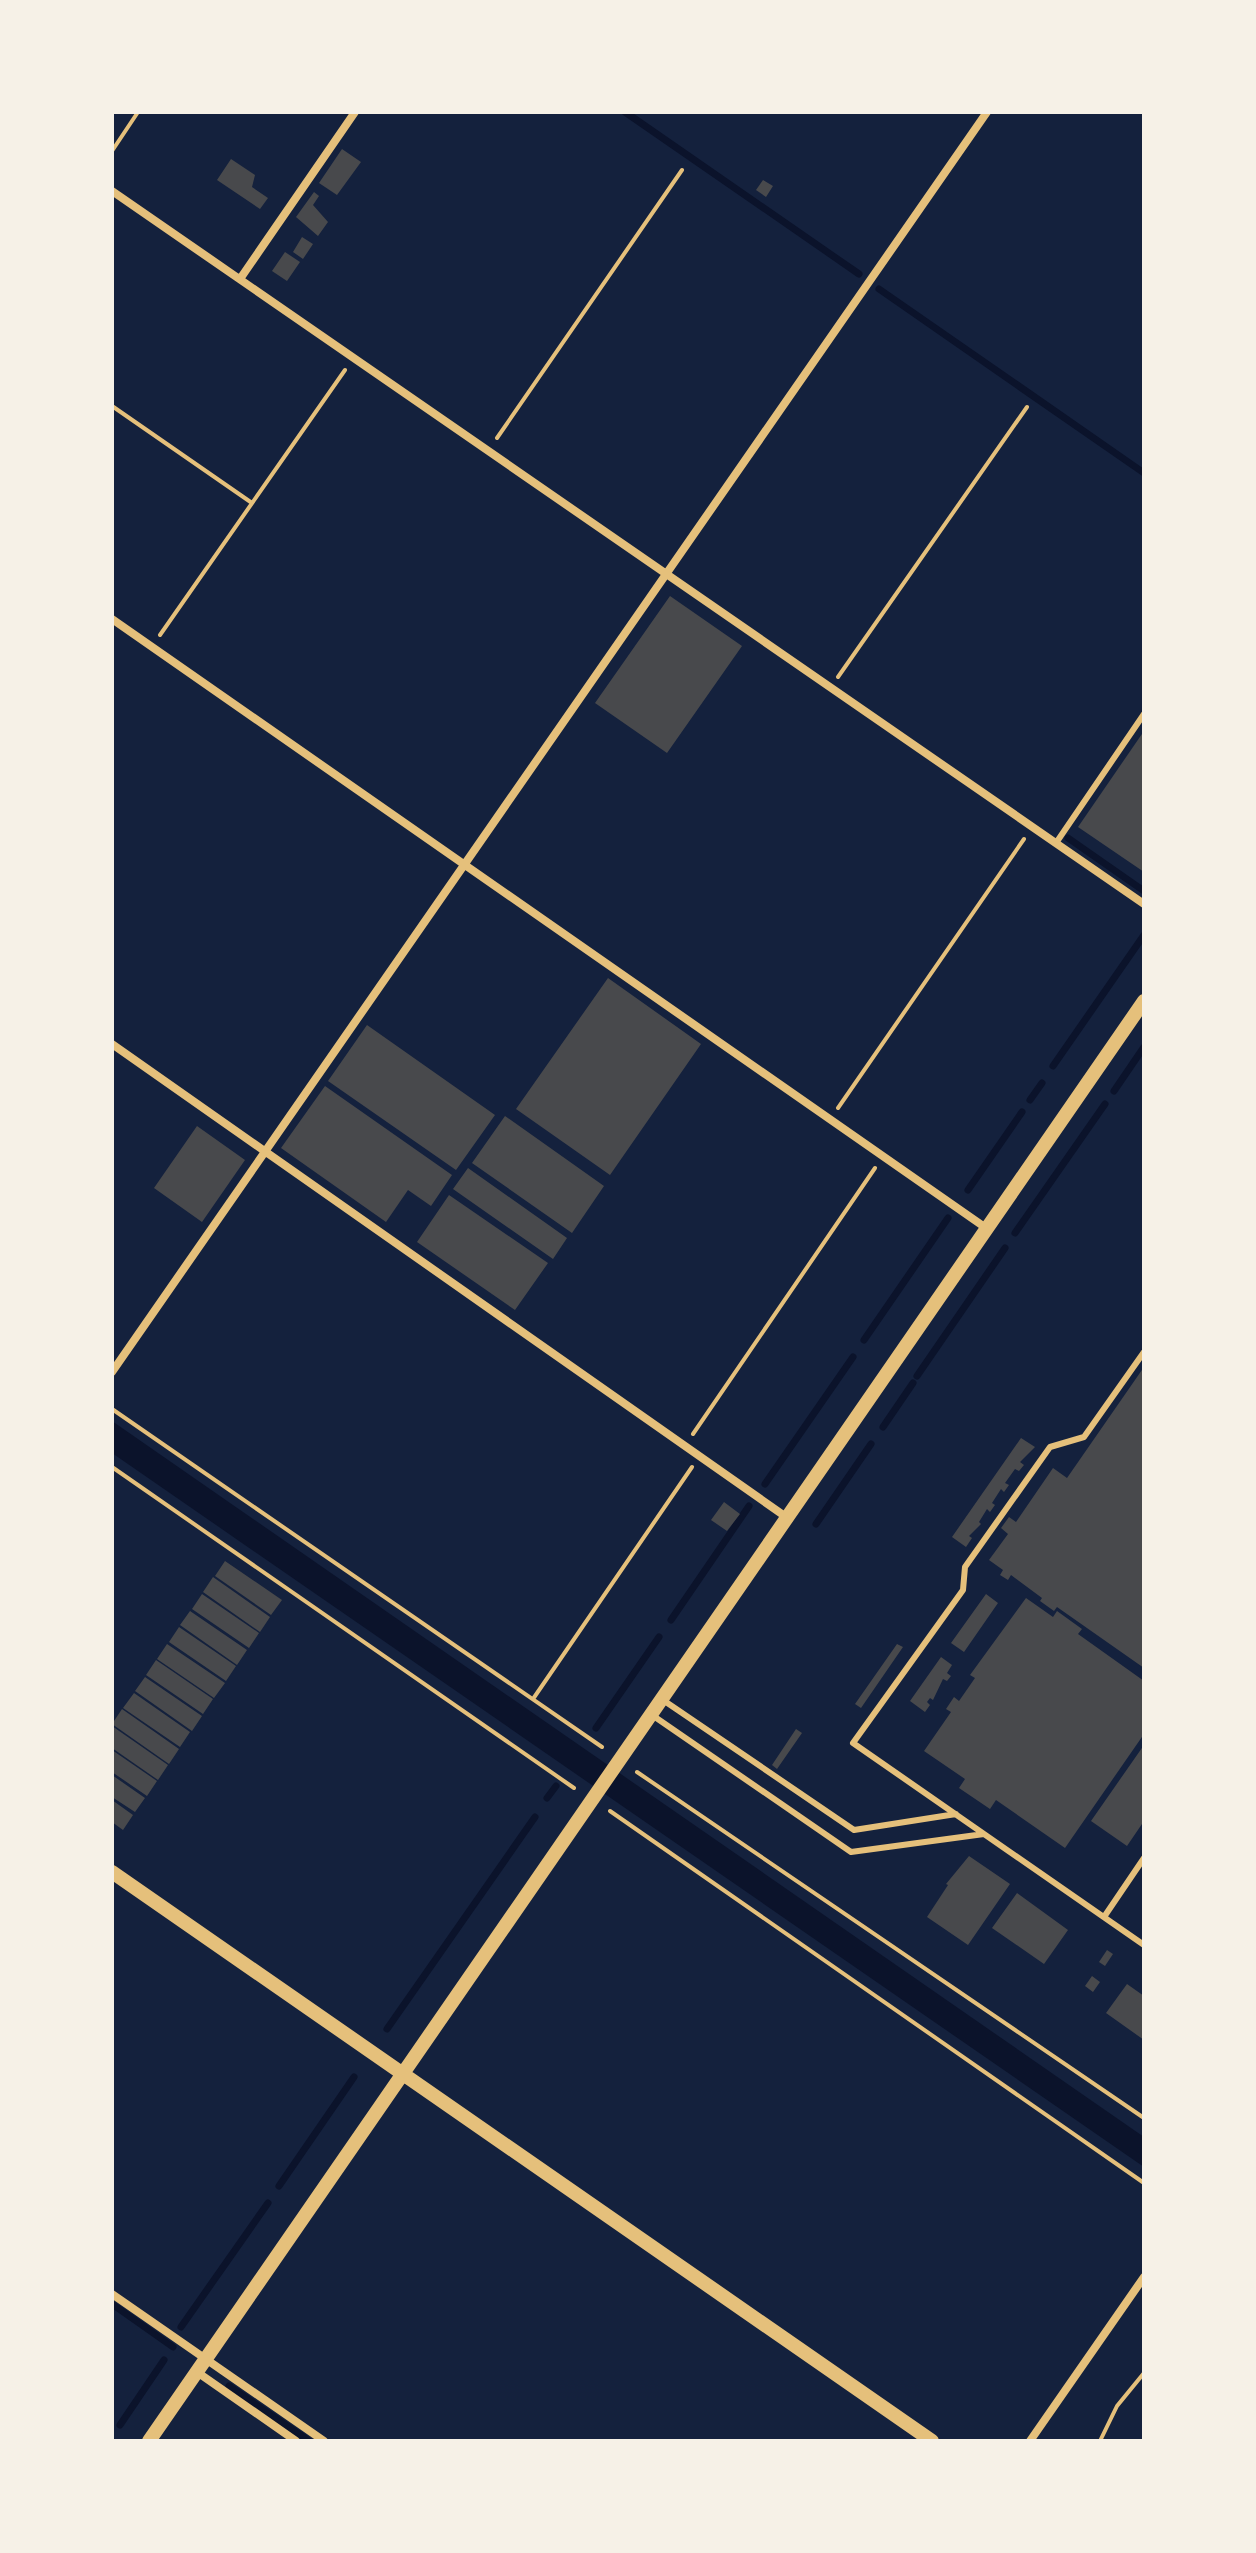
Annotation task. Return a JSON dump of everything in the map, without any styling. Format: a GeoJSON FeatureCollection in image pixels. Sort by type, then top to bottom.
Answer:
{"type":"FeatureCollection","features":[{"type":"Feature","properties":{"kind":"street"},"geometry":{"type":"LineString","coordinates":[[240,279],[355,112]]}},
{"type":"Feature","properties":{"kind":"street"},"geometry":{"type":"LineString","coordinates":[[112,1372],[987,112]]}},
{"type":"Feature","properties":{"kind":"street"},"geometry":{"type":"LineString","coordinates":[[112,191],[1144,904]]}},
{"type":"Feature","properties":{"kind":"street"},"geometry":{"type":"LineString","coordinates":[[112,619],[986,1228]]}},
{"type":"Feature","properties":{"kind":"street"},"geometry":{"type":"LineString","coordinates":[[149,2441],[789,1519],[1144,1001]]}},
{"type":"Feature","properties":{"kind":"street"},"geometry":{"type":"LineString","coordinates":[[112,1044],[789,1519]]}},
{"type":"Feature","properties":{"kind":"street"},"geometry":{"type":"LineString","coordinates":[[112,1872],[932,2441]]}},
{"type":"Feature","properties":{"kind":"street"},"geometry":{"type":"LineString","coordinates":[[1030,2441],[1144,2277]]}},
{"type":"Feature","properties":{"kind":"street"},"geometry":{"type":"LineString","coordinates":[[112,2294],[296,2441]]}},
{"type":"Feature","properties":{"kind":"street"},"geometry":{"type":"LineString","coordinates":[[201,2365],[324,2441]]}},
{"type":"Feature","properties":{"kind":"lane"},"geometry":{"type":"LineString","coordinates":[[1056,843],[1144,714]]}},
{"type":"Feature","properties":{"kind":"lane"},"geometry":{"type":"LineString","coordinates":[[1144,1352],[1084,1437],[1050,1447],[965,1567],[963,1590],[853,1743],[1144,1945]]}},
{"type":"Feature","properties":{"kind":"lane"},"geometry":{"type":"LineString","coordinates":[[663,1700],[854,1830],[956,1814]]}},
{"type":"Feature","properties":{"kind":"lane"},"geometry":{"type":"LineString","coordinates":[[652,1715],[851,1852],[984,1834]]}},
{"type":"Feature","properties":{"kind":"lane"},"geometry":{"type":"LineString","coordinates":[[1104,1917],[1144,1858]]}},
{"type":"Feature","properties":{"kind":"path"},"geometry":{"type":"LineString","coordinates":[[112,151],[138,112]]}},
{"type":"Feature","properties":{"kind":"path"},"geometry":{"type":"LineString","coordinates":[[488,451],[682,170]]}},
{"type":"Feature","properties":{"kind":"path"},"geometry":{"type":"LineString","coordinates":[[152,647],[353,358]]}},
{"type":"Feature","properties":{"kind":"path"},"geometry":{"type":"LineString","coordinates":[[112,406],[252,503]]}},
{"type":"Feature","properties":{"kind":"path"},"geometry":{"type":"LineString","coordinates":[[831,688],[1027,407]]}},
{"type":"Feature","properties":{"kind":"path"},"geometry":{"type":"LineString","coordinates":[[830,1120],[1032,827]]}},
{"type":"Feature","properties":{"kind":"path"},"geometry":{"type":"LineString","coordinates":[[685,1446],[883,1157]]}},
{"type":"Feature","properties":{"kind":"path"},"geometry":{"type":"LineString","coordinates":[[112,1409],[602,1747]]}},
{"type":"Feature","properties":{"kind":"path"},"geometry":{"type":"LineString","coordinates":[[533,1699],[699,1456]]}},
{"type":"Feature","properties":{"kind":"path"},"geometry":{"type":"LineString","coordinates":[[112,1467],[574,1788]]}},
{"type":"Feature","properties":{"kind":"path"},"geometry":{"type":"LineString","coordinates":[[637,1772],[1144,2118]]}},
{"type":"Feature","properties":{"kind":"path"},"geometry":{"type":"LineString","coordinates":[[610,1811],[1144,2183]]}},
{"type":"Feature","properties":{"kind":"path"},"geometry":{"type":"LineString","coordinates":[[1100,2441],[1117,2406],[1144,2373]]}},
{"type":"Feature","properties":{"kind":"water"},"geometry":{"type":"Polygon","coordinates":[[[112,1421],[1144,2137],[1144,2167],[112,1453],[112,1421]]]}},
{"type":"Feature","properties":{"kind":"building"},"geometry":{"type":"Polygon","coordinates":[[[342,149],[361,162],[337,195],[319,183],[342,149]]]}},
{"type":"Feature","properties":{"kind":"building"},"geometry":{"type":"Polygon","coordinates":[[[231,159],[255,175],[252,187],[268,198],[260,209],[217,180],[231,159]]]}},
{"type":"Feature","properties":{"kind":"building"},"geometry":{"type":"Polygon","coordinates":[[[763,180],[773,186],[766,197],[756,190],[763,180]]]}},
{"type":"Feature","properties":{"kind":"building"},"geometry":{"type":"Polygon","coordinates":[[[314,192],[319,196],[313,205],[328,222],[318,236],[296,217],[314,192]]]}},
{"type":"Feature","properties":{"kind":"building"},"geometry":{"type":"Polygon","coordinates":[[[302,237],[313,244],[303,259],[293,252],[302,237]]]}},
{"type":"Feature","properties":{"kind":"building"},"geometry":{"type":"Polygon","coordinates":[[[285,252],[300,262],[287,281],[272,271],[285,252]]]}},
{"type":"Feature","properties":{"kind":"building"},"geometry":{"type":"Polygon","coordinates":[[[670,596],[742,646],[667,753],[595,703],[670,596]]]}},
{"type":"Feature","properties":{"kind":"building"},"geometry":{"type":"Polygon","coordinates":[[[1144,731],[1144,872],[1078,827],[1144,731]]]}},
{"type":"Feature","properties":{"kind":"building"},"geometry":{"type":"Polygon","coordinates":[[[608,978],[701,1044],[610,1175],[516,1109],[608,978]]]}},
{"type":"Feature","properties":{"kind":"building"},"geometry":{"type":"Polygon","coordinates":[[[367,1025],[495,1115],[456,1170],[328,1081],[367,1025]]]}},
{"type":"Feature","properties":{"kind":"building"},"geometry":{"type":"Polygon","coordinates":[[[325,1086],[452,1175],[431,1206],[408,1190],[386,1222],[281,1148],[325,1086]]]}},
{"type":"Feature","properties":{"kind":"building"},"geometry":{"type":"Polygon","coordinates":[[[505,1116],[604,1186],[572,1233],[472,1163],[505,1116]]]}},
{"type":"Feature","properties":{"kind":"building"},"geometry":{"type":"Polygon","coordinates":[[[197,1126],[245,1160],[202,1222],[154,1188],[197,1126]]]}},
{"type":"Feature","properties":{"kind":"building"},"geometry":{"type":"Polygon","coordinates":[[[468,1168],[567,1238],[553,1259],[453,1189],[468,1168]]]}},
{"type":"Feature","properties":{"kind":"building"},"geometry":{"type":"Polygon","coordinates":[[[449,1195],[548,1263],[515,1310],[417,1242],[449,1195]]]}},
{"type":"Feature","properties":{"kind":"building"},"geometry":{"type":"Polygon","coordinates":[[[1144,1367],[1144,1668],[1057,1607],[1054,1611],[1011,1575],[1008,1580],[1000,1575],[1003,1570],[989,1560],[1008,1534],[1001,1528],[1009,1517],[1016,1522],[1053,1468],[1067,1478],[1144,1367]]]}},
{"type":"Feature","properties":{"kind":"building"},"geometry":{"type":"Polygon","coordinates":[[[1021,1438],[1035,1447],[1020,1462],[1024,1465],[1019,1471],[1015,1469],[1005,1483],[1009,1485],[1004,1492],[1001,1489],[990,1512],[987,1509],[979,1522],[981,1524],[969,1536],[972,1538],[966,1547],[952,1537],[1021,1438]]]}},
{"type":"Feature","properties":{"kind":"building"},"geometry":{"type":"Polygon","coordinates":[[[724,1502],[740,1514],[727,1531],[711,1520],[724,1502]]]}},
{"type":"Feature","properties":{"kind":"building"},"geometry":{"type":"Polygon","coordinates":[[[225,1561],[282,1600],[271,1615],[215,1576],[225,1561]]]}},
{"type":"Feature","properties":{"kind":"building"},"geometry":{"type":"Polygon","coordinates":[[[213,1577],[270,1617],[260,1632],[203,1592],[213,1577]]]}},
{"type":"Feature","properties":{"kind":"building"},"geometry":{"type":"Polygon","coordinates":[[[202,1594],[259,1633],[249,1648],[192,1609],[202,1594]]]}},
{"type":"Feature","properties":{"kind":"building"},"geometry":{"type":"Polygon","coordinates":[[[986,1594],[998,1603],[964,1652],[951,1643],[986,1594]]]}},
{"type":"Feature","properties":{"kind":"building"},"geometry":{"type":"Polygon","coordinates":[[[1026,1598],[1053,1617],[1057,1611],[1082,1629],[1078,1634],[1144,1681],[1144,1734],[1065,1848],[996,1800],[990,1809],[959,1788],[965,1779],[924,1751],[951,1712],[946,1709],[954,1697],[959,1701],[975,1678],[970,1675],[1026,1598]]]}},
{"type":"Feature","properties":{"kind":"building"},"geometry":{"type":"Polygon","coordinates":[[[190,1611],[247,1650],[237,1665],[180,1625],[190,1611]]]}},
{"type":"Feature","properties":{"kind":"building"},"geometry":{"type":"Polygon","coordinates":[[[179,1627],[236,1666],[226,1681],[169,1642],[179,1627]]]}},
{"type":"Feature","properties":{"kind":"building"},"geometry":{"type":"Polygon","coordinates":[[[167,1644],[225,1683],[214,1698],[157,1659],[167,1644]]]}},
{"type":"Feature","properties":{"kind":"building"},"geometry":{"type":"Polygon","coordinates":[[[897,1644],[903,1647],[861,1708],[855,1704],[897,1644]]]}},
{"type":"Feature","properties":{"kind":"building"},"geometry":{"type":"Polygon","coordinates":[[[941,1657],[952,1665],[947,1673],[951,1676],[947,1681],[943,1679],[933,1700],[930,1698],[927,1702],[930,1705],[925,1712],[910,1701],[941,1657]]]}},
{"type":"Feature","properties":{"kind":"building"},"geometry":{"type":"Polygon","coordinates":[[[156,1660],[213,1699],[203,1714],[146,1675],[156,1660]]]}},
{"type":"Feature","properties":{"kind":"building"},"geometry":{"type":"Polygon","coordinates":[[[145,1677],[202,1716],[192,1731],[135,1691],[145,1677]]]}},
{"type":"Feature","properties":{"kind":"building"},"geometry":{"type":"Polygon","coordinates":[[[134,1693],[190,1732],[180,1747],[123,1708],[134,1693]]]}},
{"type":"Feature","properties":{"kind":"building"},"geometry":{"type":"Polygon","coordinates":[[[122,1709],[179,1749],[169,1764],[112,1724],[122,1709]]]}},
{"type":"Feature","properties":{"kind":"building"},"geometry":{"type":"Polygon","coordinates":[[[112,1726],[168,1765],[158,1780],[112,1748],[112,1726]]]}},
{"type":"Feature","properties":{"kind":"building"},"geometry":{"type":"Polygon","coordinates":[[[796,1729],[802,1733],[777,1769],[772,1765],[796,1729]]]}},
{"type":"Feature","properties":{"kind":"building"},"geometry":{"type":"Polygon","coordinates":[[[1144,1745],[1144,1821],[1127,1846],[1091,1821],[1144,1745]]]}},
{"type":"Feature","properties":{"kind":"building"},"geometry":{"type":"Polygon","coordinates":[[[112,1750],[157,1781],[147,1796],[112,1772],[112,1750]]]}},
{"type":"Feature","properties":{"kind":"building"},"geometry":{"type":"Polygon","coordinates":[[[112,1775],[145,1798],[135,1812],[112,1797],[112,1775]]]}},
{"type":"Feature","properties":{"kind":"building"},"geometry":{"type":"Polygon","coordinates":[[[112,1800],[133,1815],[123,1830],[112,1822],[112,1800]]]}},
{"type":"Feature","properties":{"kind":"building"},"geometry":{"type":"Polygon","coordinates":[[[969,1856],[1010,1884],[968,1945],[927,1917],[946,1884],[969,1856]]]}},
{"type":"Feature","properties":{"kind":"building"},"geometry":{"type":"Polygon","coordinates":[[[1017,1893],[1068,1930],[1044,1964],[992,1928],[1017,1893]]]}},
{"type":"Feature","properties":{"kind":"building"},"geometry":{"type":"Polygon","coordinates":[[[1107,1950],[1113,1954],[1105,1966],[1099,1962],[1107,1950]]]}},
{"type":"Feature","properties":{"kind":"building"},"geometry":{"type":"Polygon","coordinates":[[[1092,1976],[1100,1982],[1093,1992],[1085,1986],[1092,1976]]]}},
{"type":"Feature","properties":{"kind":"building"},"geometry":{"type":"Polygon","coordinates":[[[1127,1984],[1144,1996],[1144,2040],[1106,2013],[1127,1984]]]}},
{"type":"Feature","properties":{"kind":"waterway"},"geometry":{"type":"LineString","coordinates":[[625,112],[859,274]]}},
{"type":"Feature","properties":{"kind":"waterway"},"geometry":{"type":"LineString","coordinates":[[879,289],[1144,473]]}},
{"type":"Feature","properties":{"kind":"waterway"},"geometry":{"type":"LineString","coordinates":[[1068,838],[1144,891]]}},
{"type":"Feature","properties":{"kind":"waterway"},"geometry":{"type":"LineString","coordinates":[[1053,1066],[1144,935]]}},
{"type":"Feature","properties":{"kind":"waterway"},"geometry":{"type":"LineString","coordinates":[[1114,1091],[1144,1047]]}},
{"type":"Feature","properties":{"kind":"waterway"},"geometry":{"type":"LineString","coordinates":[[1030,1100],[1042,1083]]}},
{"type":"Feature","properties":{"kind":"waterway"},"geometry":{"type":"LineString","coordinates":[[1015,1233],[1105,1104]]}},
{"type":"Feature","properties":{"kind":"waterway"},"geometry":{"type":"LineString","coordinates":[[968,1190],[1022,1112]]}},
{"type":"Feature","properties":{"kind":"waterway"},"geometry":{"type":"LineString","coordinates":[[864,1340],[948,1218]]}},
{"type":"Feature","properties":{"kind":"waterway"},"geometry":{"type":"LineString","coordinates":[[917,1376],[1005,1248]]}},
{"type":"Feature","properties":{"kind":"waterway"},"geometry":{"type":"LineString","coordinates":[[765,1484],[853,1357]]}},
{"type":"Feature","properties":{"kind":"waterway"},"geometry":{"type":"LineString","coordinates":[[883,1427],[913,1383]]}},
{"type":"Feature","properties":{"kind":"waterway"},"geometry":{"type":"LineString","coordinates":[[816,1524],[871,1444]]}},
{"type":"Feature","properties":{"kind":"waterway"},"geometry":{"type":"LineString","coordinates":[[671,1620],[749,1506]]}},
{"type":"Feature","properties":{"kind":"waterway"},"geometry":{"type":"LineString","coordinates":[[596,1728],[659,1637]]}},
{"type":"Feature","properties":{"kind":"waterway"},"geometry":{"type":"LineString","coordinates":[[547,1798],[556,1786]]}},
{"type":"Feature","properties":{"kind":"waterway"},"geometry":{"type":"LineString","coordinates":[[387,2029],[535,1817]]}},
{"type":"Feature","properties":{"kind":"waterway"},"geometry":{"type":"LineString","coordinates":[[279,2186],[354,2077]]}},
{"type":"Feature","properties":{"kind":"waterway"},"geometry":{"type":"LineString","coordinates":[[181,2327],[268,2203]]}},
{"type":"Feature","properties":{"kind":"waterway"},"geometry":{"type":"LineString","coordinates":[[112,2304],[173,2347]]}},
{"type":"Feature","properties":{"kind":"waterway"},"geometry":{"type":"LineString","coordinates":[[120,2425],[164,2360]]}},
{"type":"Feature","properties":{"kind":"waterway"},"geometry":{"type":"LineString","coordinates":[[229,2386],[309,2441]]}}]}
